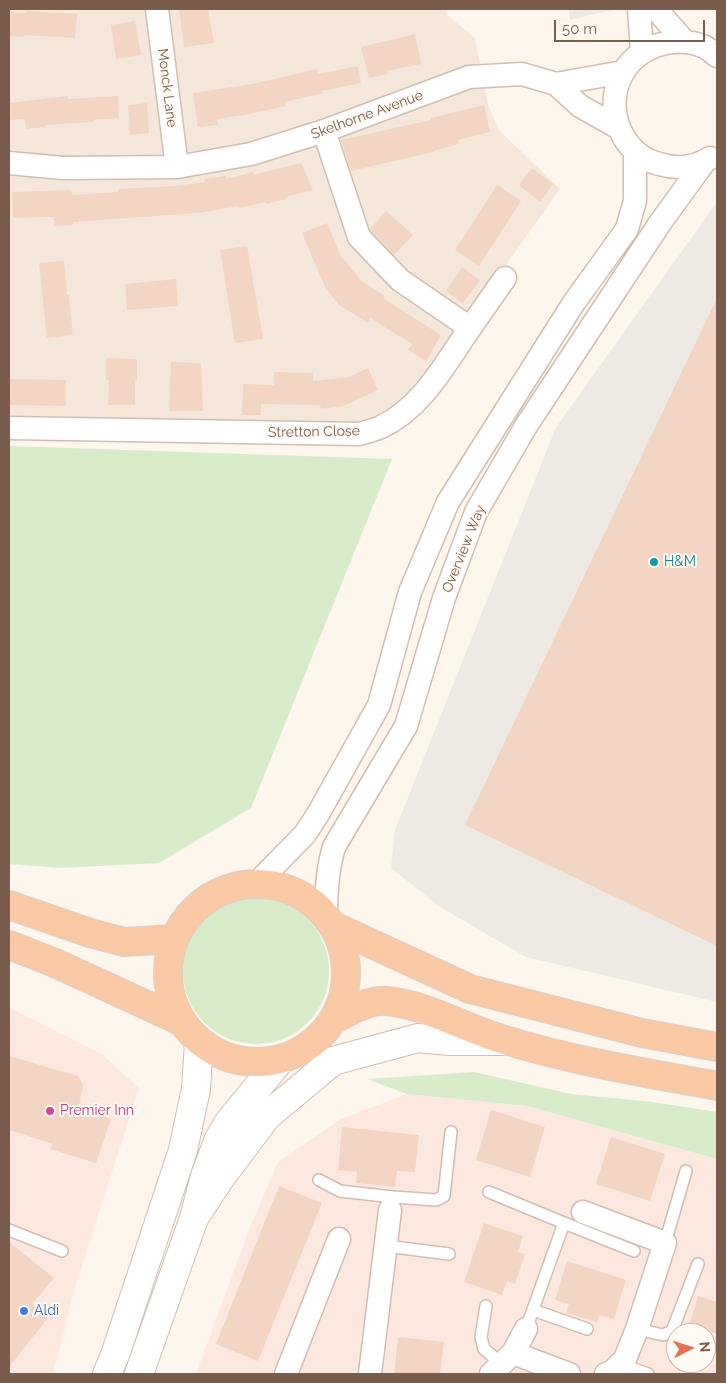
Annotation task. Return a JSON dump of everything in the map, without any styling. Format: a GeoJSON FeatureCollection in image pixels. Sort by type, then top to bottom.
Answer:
{"type":"FeatureCollection","features":[{"type":"Feature","properties":{"kind":"highway"},"geometry":{"type":"LineString","coordinates":[[330,921],[343,948],[347,973],[343,997],[333,1020],[319,1037],[301,1051],[280,1060],[252,1063],[224,1057],[199,1042],[181,1021],[170,995],[167,967],[173,939],[187,916],[207,898],[231,886],[258,882],[284,886],[307,898],[330,921],[470,989],[642,1033],[717,1047]]}},
{"type":"Feature","properties":{"kind":"highway"},"geometry":{"type":"LineString","coordinates":[[9,905],[90,933],[124,942],[173,939]]}},
{"type":"Feature","properties":{"kind":"highway"},"geometry":{"type":"LineString","coordinates":[[9,945],[55,963],[181,1021]]}},
{"type":"Feature","properties":{"kind":"highway"},"geometry":{"type":"LineString","coordinates":[[333,1020],[362,1006],[385,1000],[424,1009],[507,1041],[618,1067],[717,1086]]}},
{"type":"Feature","properties":{"kind":"street","name":"Monck Lane"},"geometry":{"type":"LineString","coordinates":[[157,9],[177,168]]}},
{"type":"Feature","properties":{"kind":"street"},"geometry":{"type":"LineString","coordinates":[[639,9],[642,51]]}},
{"type":"Feature","properties":{"kind":"street"},"geometry":{"type":"LineString","coordinates":[[656,9],[684,41]]}},
{"type":"Feature","properties":{"kind":"street"},"geometry":{"type":"LineString","coordinates":[[711,158],[687,167],[668,167],[650,162],[635,151],[626,141],[619,128],[614,109],[616,90],[623,72],[642,51],[662,43],[684,41],[705,47],[717,56]]}},
{"type":"Feature","properties":{"kind":"street","name":"Skelhorne Avenue"},"geometry":{"type":"LineString","coordinates":[[556,84],[623,72]]}},
{"type":"Feature","properties":{"kind":"street","name":"Skelhorne Avenue"},"geometry":{"type":"LineString","coordinates":[[9,163],[63,168],[177,168],[251,154],[324,131],[469,77],[522,74],[556,84],[580,106],[619,128]]}},
{"type":"Feature","properties":{"kind":"street"},"geometry":{"type":"LineString","coordinates":[[324,131],[359,237],[400,280],[470,328]]}},
{"type":"Feature","properties":{"kind":"street"},"geometry":{"type":"LineString","coordinates":[[258,882],[305,834],[379,705],[410,592],[448,502],[573,304],[627,229],[635,201],[635,151]]}},
{"type":"Feature","properties":{"kind":"street","name":"Overview Way"},"geometry":{"type":"LineString","coordinates":[[330,921],[326,883],[329,861],[334,847],[406,726],[444,598],[476,512],[526,426],[660,223],[711,158]]}},
{"type":"Feature","properties":{"kind":"street","name":"Stretton Close"},"geometry":{"type":"LineString","coordinates":[[9,428],[359,434],[381,427],[406,412],[428,390],[505,278]]}},
{"type":"Feature","properties":{"kind":"street"},"geometry":{"type":"LineString","coordinates":[[194,1218],[221,1177],[267,1116],[333,1061],[418,1038],[507,1041]]}},
{"type":"Feature","properties":{"kind":"street"},"geometry":{"type":"LineString","coordinates":[[107,1374],[184,1150],[196,1090],[199,1042]]}},
{"type":"Feature","properties":{"kind":"street"},"geometry":{"type":"LineString","coordinates":[[139,1374],[194,1218],[205,1176],[219,1139],[229,1122],[280,1060]]}},
{"type":"Feature","properties":{"kind":"street"},"geometry":{"type":"LineString","coordinates":[[370,1374],[392,1203]]}},
{"type":"Feature","properties":{"kind":"street"},"geometry":{"type":"LineString","coordinates":[[574,1218],[665,1243],[637,1329],[625,1359],[613,1369]]}},
{"type":"Feature","properties":{"kind":"street"},"geometry":{"type":"LineString","coordinates":[[286,1374],[339,1239]]}},
{"type":"Feature","properties":{"kind":"street"},"geometry":{"type":"LineString","coordinates":[[530,1319],[502,1364],[569,1374]]}},
{"type":"Feature","properties":{"kind":"lane"},"geometry":{"type":"LineString","coordinates":[[319,1180],[340,1191],[392,1203],[436,1200],[444,1196],[451,1132]]}},
{"type":"Feature","properties":{"kind":"lane"},"geometry":{"type":"LineString","coordinates":[[665,1243],[686,1171]]}},
{"type":"Feature","properties":{"kind":"lane"},"geometry":{"type":"LineString","coordinates":[[488,1192],[574,1218],[634,1251]]}},
{"type":"Feature","properties":{"kind":"lane"},"geometry":{"type":"LineString","coordinates":[[574,1218],[530,1319],[587,1329]]}},
{"type":"Feature","properties":{"kind":"lane"},"geometry":{"type":"LineString","coordinates":[[9,1230],[62,1251]]}},
{"type":"Feature","properties":{"kind":"lane"},"geometry":{"type":"LineString","coordinates":[[386,1246],[449,1254]]}},
{"type":"Feature","properties":{"kind":"lane"},"geometry":{"type":"LineString","coordinates":[[637,1329],[664,1335],[672,1331],[698,1264]]}},
{"type":"Feature","properties":{"kind":"lane"},"geometry":{"type":"LineString","coordinates":[[486,1306],[481,1337],[484,1348],[502,1364]]}},
{"type":"Feature","properties":{"kind":"lane"},"geometry":{"type":"LineString","coordinates":[[613,1369],[648,1374]]}},
{"type":"Feature","properties":{"kind":"shaded area"},"geometry":{"type":"Polygon","coordinates":[[[9,9],[445,9],[447,15],[475,38],[488,104],[499,130],[560,189],[415,393],[366,422],[9,420],[9,9]]]}},
{"type":"Feature","properties":{"kind":"shaded area"},"geometry":{"type":"Polygon","coordinates":[[[569,9],[617,9],[570,20],[569,9]]]}},
{"type":"Feature","properties":{"kind":"shaded area"},"geometry":{"type":"Polygon","coordinates":[[[717,202],[717,1002],[526,957],[440,907],[391,868],[395,830],[556,427],[717,202]]]}},
{"type":"Feature","properties":{"kind":"shaded area"},"geometry":{"type":"Polygon","coordinates":[[[9,1008],[102,1054],[139,1088],[74,1291],[52,1374],[9,1374],[9,1008]]]}},
{"type":"Feature","properties":{"kind":"shaded area"},"geometry":{"type":"Polygon","coordinates":[[[407,1094],[527,1106],[717,1159],[717,1374],[196,1374],[248,1232],[278,1162],[341,1119],[407,1094]]]}},
{"type":"Feature","properties":{"kind":"green space"},"geometry":{"type":"Polygon","coordinates":[[[9,446],[392,459],[251,808],[159,863],[60,868],[9,864],[9,446]]]}},
{"type":"Feature","properties":{"kind":"green space"},"geometry":{"type":"Polygon","coordinates":[[[256,898],[284,903],[308,919],[324,943],[329,971],[324,999],[308,1023],[284,1039],[256,1044],[228,1039],[204,1023],[188,999],[183,971],[188,943],[204,919],[228,903],[256,898]]]}},
{"type":"Feature","properties":{"kind":"green space"},"geometry":{"type":"Polygon","coordinates":[[[474,1072],[571,1094],[653,1102],[717,1112],[717,1159],[527,1106],[407,1094],[367,1079],[474,1072]]]}},
{"type":"Feature","properties":{"kind":"building"},"geometry":{"type":"Polygon","coordinates":[[[179,9],[208,9],[214,43],[184,47],[179,9]]]}},
{"type":"Feature","properties":{"kind":"building"},"geometry":{"type":"Polygon","coordinates":[[[27,11],[77,14],[75,38],[9,36],[9,12],[27,13],[27,11]]]}},
{"type":"Feature","properties":{"kind":"building"},"geometry":{"type":"Polygon","coordinates":[[[135,21],[141,55],[116,59],[111,25],[135,21]]]}},
{"type":"Feature","properties":{"kind":"building"},"geometry":{"type":"Polygon","coordinates":[[[415,34],[421,64],[387,71],[388,74],[369,78],[361,47],[415,34]]]}},
{"type":"Feature","properties":{"kind":"building"},"geometry":{"type":"Polygon","coordinates":[[[358,66],[361,83],[322,91],[323,93],[285,102],[286,106],[217,119],[218,125],[198,127],[193,93],[252,84],[317,69],[318,74],[358,66]]]}},
{"type":"Feature","properties":{"kind":"building"},"geometry":{"type":"Polygon","coordinates":[[[68,96],[68,99],[118,96],[119,118],[46,125],[46,127],[26,129],[25,119],[9,120],[9,103],[68,96]]]}},
{"type":"Feature","properties":{"kind":"building"},"geometry":{"type":"Polygon","coordinates":[[[147,103],[149,133],[130,135],[128,105],[147,103]]]}},
{"type":"Feature","properties":{"kind":"building"},"geometry":{"type":"Polygon","coordinates":[[[484,105],[490,132],[458,140],[459,144],[433,152],[351,171],[341,140],[431,120],[431,118],[484,105]]]}},
{"type":"Feature","properties":{"kind":"building"},"geometry":{"type":"Polygon","coordinates":[[[301,163],[313,190],[266,204],[266,202],[239,208],[239,206],[198,213],[73,222],[73,225],[54,226],[54,217],[13,218],[12,192],[71,190],[72,195],[118,192],[118,189],[174,186],[205,182],[204,179],[225,176],[226,179],[253,172],[253,175],[301,163]]]}},
{"type":"Feature","properties":{"kind":"building"},"geometry":{"type":"Polygon","coordinates":[[[532,168],[553,184],[540,202],[519,185],[532,168]]]}},
{"type":"Feature","properties":{"kind":"building"},"geometry":{"type":"Polygon","coordinates":[[[497,185],[521,201],[479,266],[455,250],[497,185]]]}},
{"type":"Feature","properties":{"kind":"building"},"geometry":{"type":"Polygon","coordinates":[[[386,211],[413,235],[394,255],[370,229],[386,211]]]}},
{"type":"Feature","properties":{"kind":"building"},"geometry":{"type":"Polygon","coordinates":[[[327,223],[342,259],[360,280],[385,296],[383,298],[441,335],[426,361],[408,350],[412,344],[370,318],[368,323],[339,305],[325,287],[302,233],[327,223]]]}},
{"type":"Feature","properties":{"kind":"building"},"geometry":{"type":"Polygon","coordinates":[[[247,246],[263,339],[235,343],[220,250],[247,246]]]}},
{"type":"Feature","properties":{"kind":"building"},"geometry":{"type":"Polygon","coordinates":[[[64,261],[73,335],[47,338],[39,263],[64,261]]]}},
{"type":"Feature","properties":{"kind":"building"},"geometry":{"type":"Polygon","coordinates":[[[462,267],[480,280],[463,303],[446,291],[462,267]]]}},
{"type":"Feature","properties":{"kind":"building"},"geometry":{"type":"Polygon","coordinates":[[[176,279],[178,306],[127,310],[125,284],[176,279]]]}},
{"type":"Feature","properties":{"kind":"building","name":"H&M"},"geometry":{"type":"Polygon","coordinates":[[[717,298],[717,946],[465,825],[717,298]]]}},
{"type":"Feature","properties":{"kind":"building"},"geometry":{"type":"Polygon","coordinates":[[[106,358],[137,359],[135,405],[108,405],[109,380],[106,380],[106,358]]]}},
{"type":"Feature","properties":{"kind":"building"},"geometry":{"type":"Polygon","coordinates":[[[171,362],[201,363],[203,411],[169,411],[171,362]]]}},
{"type":"Feature","properties":{"kind":"building"},"geometry":{"type":"Polygon","coordinates":[[[368,368],[378,390],[343,406],[321,409],[320,405],[261,404],[261,415],[242,415],[243,384],[274,385],[274,372],[313,373],[313,381],[349,377],[368,368]]]}},
{"type":"Feature","properties":{"kind":"building"},"geometry":{"type":"Polygon","coordinates":[[[9,379],[66,380],[66,406],[9,405],[9,379]]]}},
{"type":"Feature","properties":{"kind":"building","name":"Premier Inn"},"geometry":{"type":"Polygon","coordinates":[[[9,1056],[78,1076],[83,1085],[79,1106],[111,1119],[96,1163],[50,1149],[53,1144],[9,1130],[9,1056]]]}},
{"type":"Feature","properties":{"kind":"building"},"geometry":{"type":"Polygon","coordinates":[[[491,1110],[545,1127],[530,1177],[476,1160],[491,1110]]]}},
{"type":"Feature","properties":{"kind":"building"},"geometry":{"type":"Polygon","coordinates":[[[342,1127],[419,1135],[415,1172],[397,1171],[395,1187],[356,1183],[357,1172],[338,1170],[342,1127]]]}},
{"type":"Feature","properties":{"kind":"building"},"geometry":{"type":"Polygon","coordinates":[[[611,1137],[665,1154],[650,1201],[596,1184],[611,1137]]]}},
{"type":"Feature","properties":{"kind":"building"},"geometry":{"type":"Polygon","coordinates":[[[279,1186],[322,1203],[258,1361],[216,1344],[279,1186]]]}},
{"type":"Feature","properties":{"kind":"building"},"geometry":{"type":"Polygon","coordinates":[[[484,1223],[523,1236],[518,1252],[525,1254],[515,1284],[507,1281],[502,1295],[464,1282],[484,1223]]]}},
{"type":"Feature","properties":{"kind":"building","name":"Aldi"},"geometry":{"type":"Polygon","coordinates":[[[9,1242],[54,1278],[32,1304],[48,1318],[9,1367],[9,1242]]]}},
{"type":"Feature","properties":{"kind":"building"},"geometry":{"type":"Polygon","coordinates":[[[567,1261],[626,1280],[614,1319],[599,1315],[597,1322],[566,1313],[569,1304],[555,1300],[567,1261]]]}},
{"type":"Feature","properties":{"kind":"building"},"geometry":{"type":"Polygon","coordinates":[[[698,1296],[717,1302],[717,1333],[716,1323],[690,1323],[698,1296]]]}},
{"type":"Feature","properties":{"kind":"building"},"geometry":{"type":"Polygon","coordinates":[[[398,1337],[444,1342],[440,1374],[394,1374],[398,1337]]]}},
{"type":"Feature","properties":{"kind":"place","name":"H&M"},"geometry":{"type":"Point","coordinates":[654,562]}},
{"type":"Feature","properties":{"kind":"place","name":"Premier Inn"},"geometry":{"type":"Point","coordinates":[50,1111]}},
{"type":"Feature","properties":{"kind":"place","name":"Aldi"},"geometry":{"type":"Point","coordinates":[24,1311]}}]}
